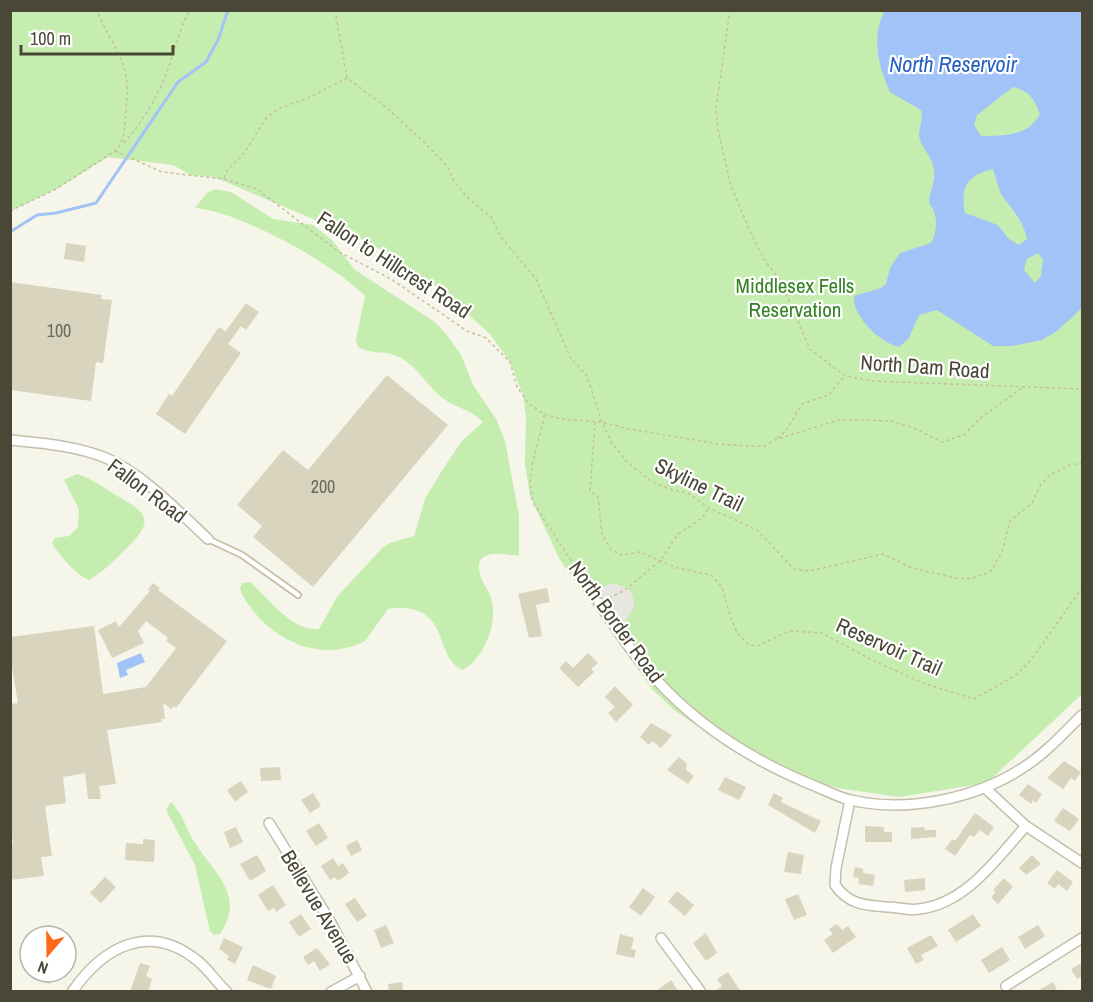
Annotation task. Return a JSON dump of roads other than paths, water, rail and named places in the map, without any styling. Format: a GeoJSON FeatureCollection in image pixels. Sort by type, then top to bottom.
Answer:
{"type":"FeatureCollection","features":[{"type":"Feature","properties":{"kind":"street","name":"Fallon Road"},"geometry":{"type":"LineString","coordinates":[[10,440],[56,445],[107,458],[130,472],[208,539]]}},
{"type":"Feature","properties":{"kind":"street","name":"North Border Road"},"geometry":{"type":"LineString","coordinates":[[599,603],[653,676],[692,715],[746,753],[794,778],[850,800],[886,804],[916,803],[948,798],[985,788],[1023,769],[1083,715]]}},
{"type":"Feature","properties":{"kind":"street"},"geometry":{"type":"LineString","coordinates":[[985,788],[1026,826],[1083,863]]}},
{"type":"Feature","properties":{"kind":"street"},"geometry":{"type":"LineString","coordinates":[[850,800],[835,885],[848,901],[871,906],[906,910],[938,905],[970,887],[1026,826]]}},
{"type":"Feature","properties":{"kind":"street","name":"Bellevue Avenue"},"geometry":{"type":"LineString","coordinates":[[269,823],[360,976],[367,992]]}},
{"type":"Feature","properties":{"kind":"street"},"geometry":{"type":"LineString","coordinates":[[661,938],[701,992]]}},
{"type":"Feature","properties":{"kind":"street"},"geometry":{"type":"LineString","coordinates":[[1006,986],[1083,938]]}},
{"type":"Feature","properties":{"kind":"street"},"geometry":{"type":"LineString","coordinates":[[72,992],[102,957],[117,948],[146,943],[168,945],[187,953],[205,967],[227,992]]}},
{"type":"Feature","properties":{"kind":"street"},"geometry":{"type":"LineString","coordinates":[[331,992],[360,976]]}},
{"type":"Feature","properties":{"kind":"lane"},"geometry":{"type":"LineString","coordinates":[[208,539],[242,555],[298,595]]}},
{"type":"Feature","properties":{"kind":"water","name":"North Reservoir"},"geometry":{"type":"Polygon","coordinates":[[[885,10],[1082,11],[1082,308],[1057,331],[1042,340],[1012,346],[993,346],[937,310],[919,315],[909,338],[899,347],[884,340],[862,320],[854,296],[881,288],[886,284],[890,268],[900,253],[931,243],[936,228],[934,212],[929,203],[934,170],[932,161],[919,138],[921,110],[890,92],[879,61],[877,41],[885,10]],[[1013,87],[977,115],[974,125],[981,136],[1006,135],[1022,131],[1029,127],[1040,114],[1030,96],[1013,87]],[[993,169],[984,172],[967,184],[964,196],[965,213],[998,225],[1009,239],[1019,245],[1027,239],[1018,216],[1001,194],[993,169]],[[1038,253],[1027,259],[1024,270],[1035,283],[1041,276],[1043,260],[1038,253]]]}},
{"type":"Feature","properties":{"kind":"water"},"geometry":{"type":"Polygon","coordinates":[[[141,653],[145,662],[126,670],[128,675],[120,678],[117,663],[141,653]]]}},
{"type":"Feature","properties":{"kind":"waterway"},"geometry":{"type":"LineString","coordinates":[[10,232],[37,215],[56,213],[96,203],[178,82],[206,62],[218,40],[228,10]]}},
{"type":"Feature","properties":{"kind":"park label","name":"Middlesex Fells Reservation"},"geometry":{"type":"Point","coordinates":[795,298]}}]}
